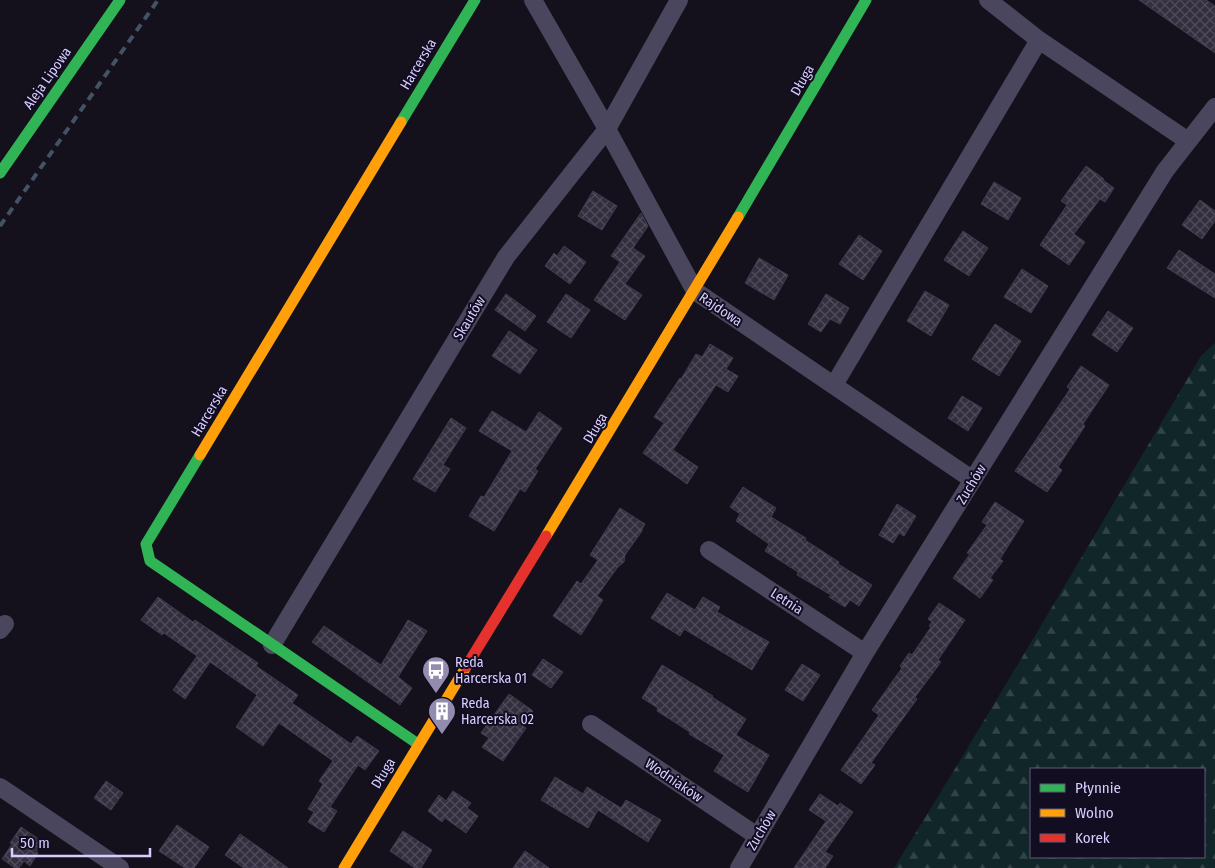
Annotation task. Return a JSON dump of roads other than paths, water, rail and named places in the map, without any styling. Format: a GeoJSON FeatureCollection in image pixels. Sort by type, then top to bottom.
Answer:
{"type":"FeatureCollection","features":[{"type":"Feature","properties":{"kind":"street","name":"Aleja Lipowa"},"geometry":{"type":"LineString","coordinates":[[0,173],[120,0]]}},
{"type":"Feature","properties":{"kind":"street","name":"Harcerska"},"geometry":{"type":"LineString","coordinates":[[418,744],[150,561],[146,544],[474,0]]}},
{"type":"Feature","properties":{"kind":"street","name":"Rajdowa"},"geometry":{"type":"LineString","coordinates":[[533,0],[607,128],[695,291],[973,480]]}},
{"type":"Feature","properties":{"kind":"street","name":"Skautów"},"geometry":{"type":"LineString","coordinates":[[272,645],[506,257],[607,128],[679,0]]}},
{"type":"Feature","properties":{"kind":"street","name":"Długa"},"geometry":{"type":"LineString","coordinates":[[344,868],[695,291],[866,0]]}},
{"type":"Feature","properties":{"kind":"street"},"geometry":{"type":"LineString","coordinates":[[988,0],[1039,40],[1188,141]]}},
{"type":"Feature","properties":{"kind":"street"},"geometry":{"type":"LineString","coordinates":[[834,385],[1039,40]]}},
{"type":"Feature","properties":{"kind":"street","name":"Zuchów"},"geometry":{"type":"LineString","coordinates":[[739,868],[865,653],[1165,171],[1215,107]]}},
{"type":"Feature","properties":{"kind":"street","name":"Letnia"},"geometry":{"type":"LineString","coordinates":[[708,550],[865,653]]}},
{"type":"Feature","properties":{"kind":"street","name":"Wodniaków"},"geometry":{"type":"LineString","coordinates":[[591,724],[757,836]]}},
{"type":"Feature","properties":{"kind":"street"},"geometry":{"type":"LineString","coordinates":[[0,787],[120,868]]}},
{"type":"Feature","properties":{"kind":"railway"},"geometry":{"type":"LineString","coordinates":[[0,226],[158,0]]}},
{"type":"Feature","properties":{"kind":"place","name":"Reda Harcerska 01"},"geometry":{"type":"Point","coordinates":[436,694]}},
{"type":"Feature","properties":{"kind":"place","name":"Reda Harcerska 02"},"geometry":{"type":"Point","coordinates":[442,735]}}]}
